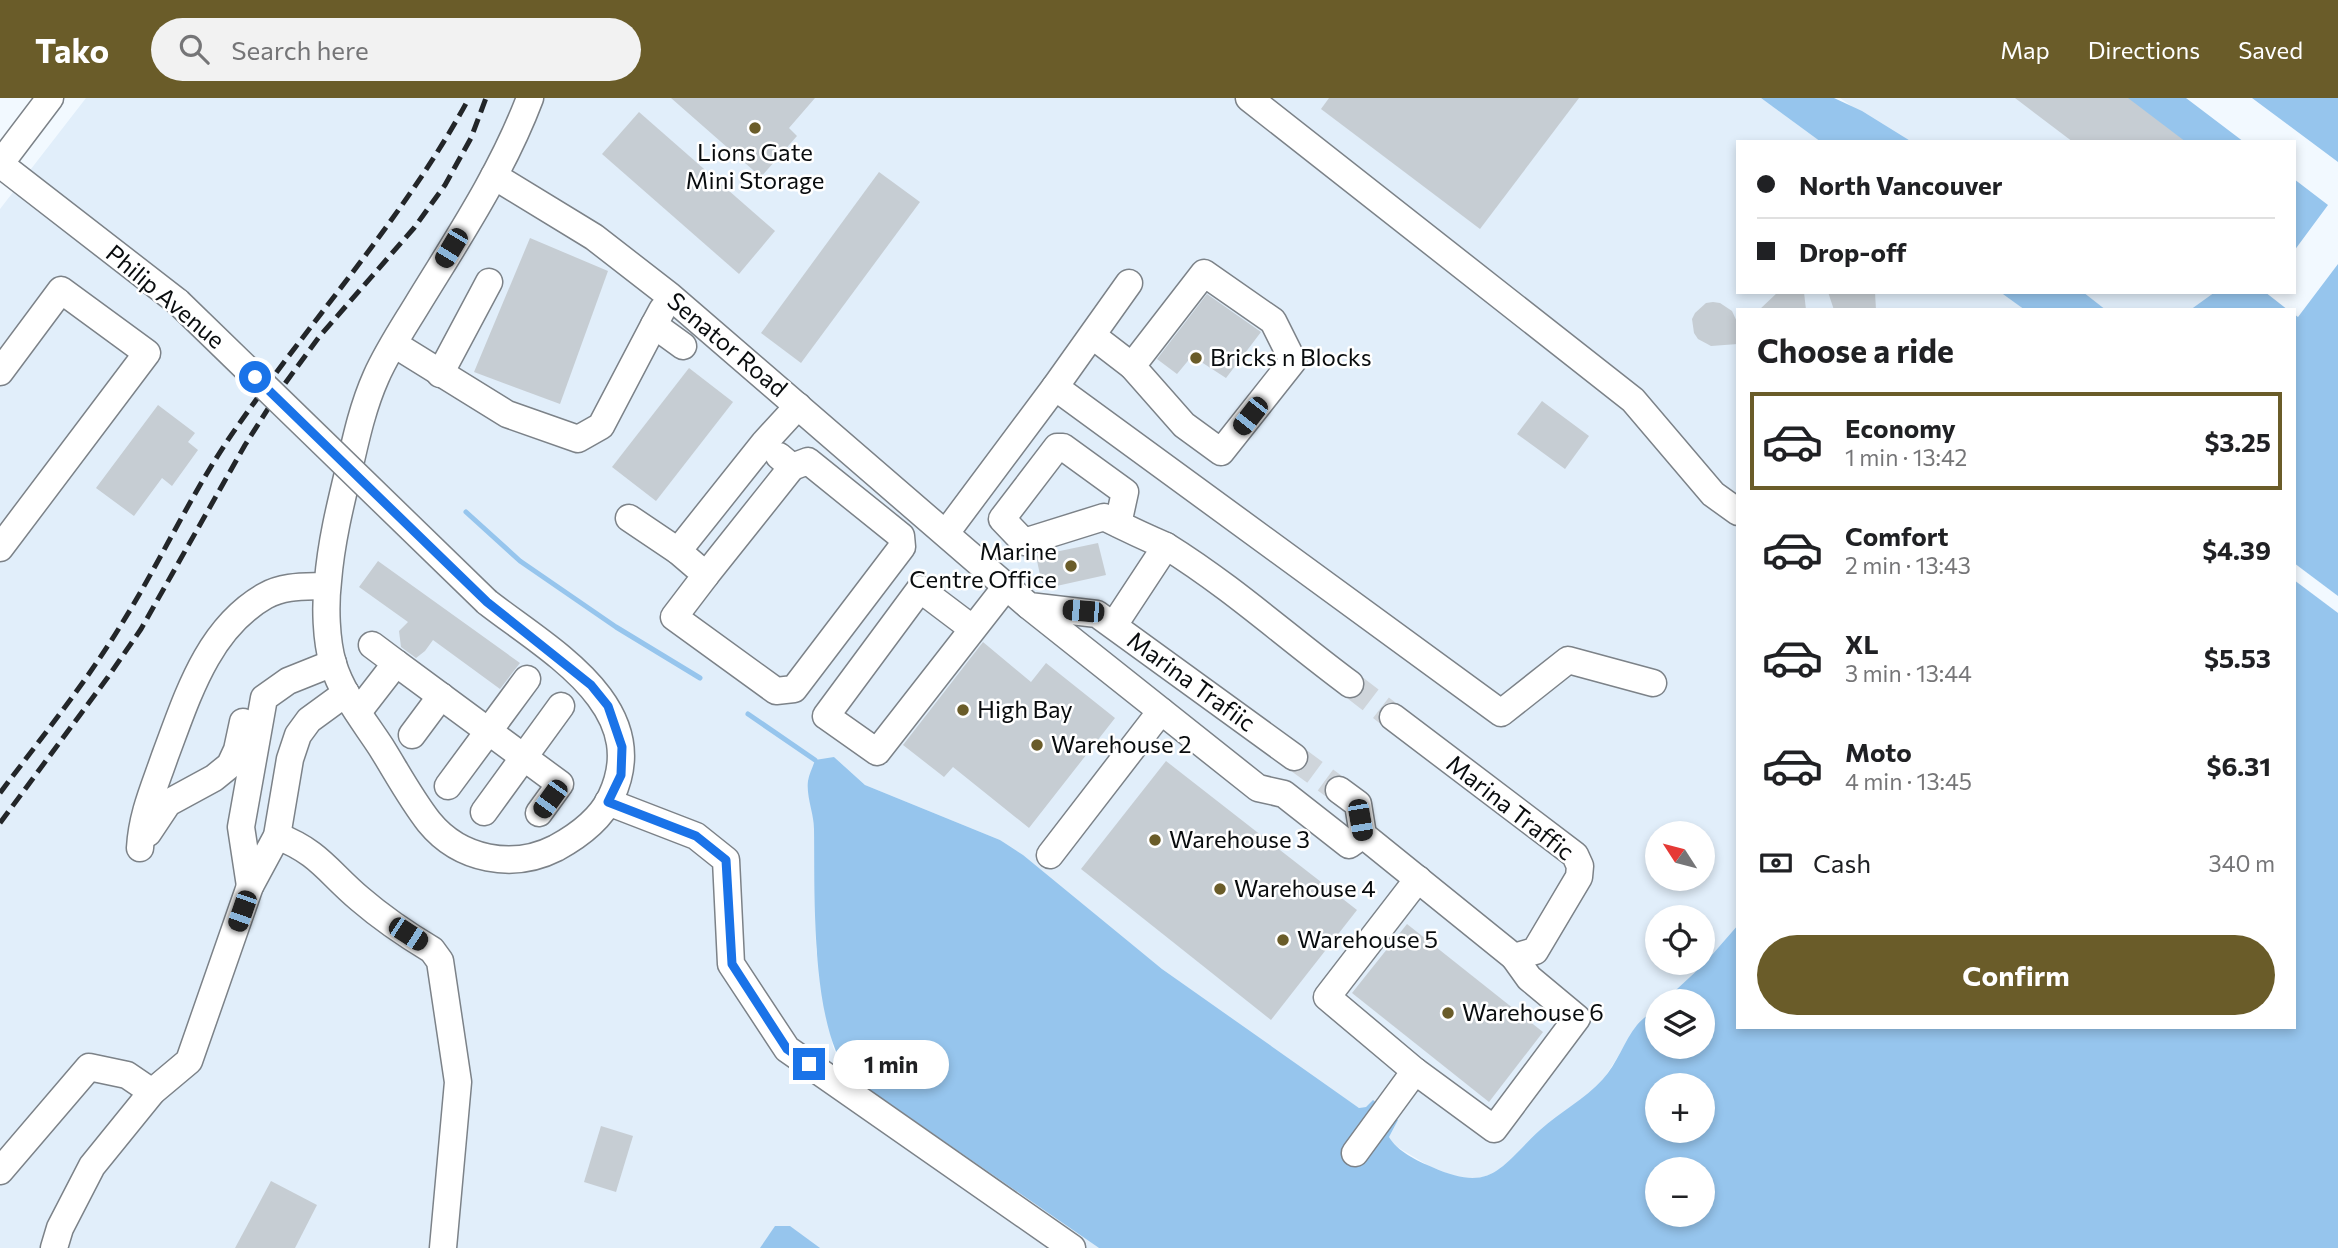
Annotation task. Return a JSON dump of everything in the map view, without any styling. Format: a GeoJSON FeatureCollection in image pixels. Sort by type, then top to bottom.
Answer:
{"type":"FeatureCollection","features":[{"type":"Feature","properties":{"kind":"street"},"geometry":{"type":"LineString","coordinates":[[0,164],[50,98]]}},
{"type":"Feature","properties":{"kind":"street","name":"Philip Avenue"},"geometry":{"type":"LineString","coordinates":[[0,164],[178,302],[487,602],[576,671],[608,706],[622,747],[621,775],[608,802],[588,827],[538,857],[504,861],[479,856],[453,843],[430,823],[352,703],[333,663],[327,586],[334,534],[360,423],[376,376],[494,176],[516,135],[530,98]]}},
{"type":"Feature","properties":{"kind":"street"},"geometry":{"type":"LineString","coordinates":[[1249,98],[1633,400],[1713,494],[1736,511]]}},
{"type":"Feature","properties":{"kind":"street","name":"Senator Road"},"geometry":{"type":"LineString","coordinates":[[494,176],[594,237],[670,296],[946,533]]}},
{"type":"Feature","properties":{"kind":"street"},"geometry":{"type":"LineString","coordinates":[[1093,335],[1132,366],[1184,425],[1221,452],[1293,361],[1273,321],[1204,273],[1132,366]]}},
{"type":"Feature","properties":{"kind":"street"},"geometry":{"type":"LineString","coordinates":[[440,373],[489,282]]}},
{"type":"Feature","properties":{"kind":"street"},"geometry":{"type":"LineString","coordinates":[[1129,283],[946,533],[1029,607],[1258,788],[1284,794],[1349,845],[1363,835]]}},
{"type":"Feature","properties":{"kind":"street"},"geometry":{"type":"LineString","coordinates":[[0,372],[61,290],[146,353],[0,548]]}},
{"type":"Feature","properties":{"kind":"street"},"geometry":{"type":"LineString","coordinates":[[394,344],[507,414],[578,439],[601,426],[670,296]]}},
{"type":"Feature","properties":{"kind":"street"},"geometry":{"type":"LineString","coordinates":[[654,325],[683,346]]}},
{"type":"Feature","properties":{"kind":"street"},"geometry":{"type":"LineString","coordinates":[[1055,387],[1501,713],[1568,660],[1653,683]]}},
{"type":"Feature","properties":{"kind":"street"},"geometry":{"type":"LineString","coordinates":[[678,551],[764,443],[798,406]]}},
{"type":"Feature","properties":{"kind":"street"},"geometry":{"type":"LineString","coordinates":[[764,443],[792,467]]}},
{"type":"Feature","properties":{"kind":"street"},"geometry":{"type":"LineString","coordinates":[[1118,524],[1125,492],[1069,449],[1057,447],[1002,519],[1024,542],[1104,517],[1118,524],[1166,546],[1228,587],[1350,684]]}},
{"type":"Feature","properties":{"kind":"street"},"geometry":{"type":"LineString","coordinates":[[808,461],[901,536],[902,547],[794,689],[776,691],[674,617],[792,467],[808,461]]}},
{"type":"Feature","properties":{"kind":"street"},"geometry":{"type":"LineString","coordinates":[[629,518],[678,551],[706,575]]}},
{"type":"Feature","properties":{"kind":"street"},"geometry":{"type":"LineString","coordinates":[[1114,625],[1166,546]]}},
{"type":"Feature","properties":{"kind":"street"},"geometry":{"type":"LineString","coordinates":[[327,586],[289,587],[265,596],[240,615],[213,648],[199,669],[142,820],[140,848],[168,803],[214,778],[230,765],[237,750],[244,717],[288,681],[333,663]]}},
{"type":"Feature","properties":{"kind":"street"},"geometry":{"type":"LineString","coordinates":[[973,629],[920,589],[826,716],[877,752],[973,629],[1005,587]]}},
{"type":"Feature","properties":{"kind":"street","name":"Marina Trafiic"},"geometry":{"type":"LineString","coordinates":[[1029,607],[1097,614],[1294,757]]}},
{"type":"Feature","properties":{"kind":"street"},"geometry":{"type":"LineString","coordinates":[[372,645],[560,784],[540,813]]}},
{"type":"Feature","properties":{"kind":"street"},"geometry":{"type":"LineString","coordinates":[[54,1248],[60,1228],[92,1166],[152,1092],[189,1061],[250,886],[277,836],[288,769],[298,735],[309,720],[352,703],[396,663]]}},
{"type":"Feature","properties":{"kind":"street"},"geometry":{"type":"LineString","coordinates":[[448,786],[527,678]]}},
{"type":"Feature","properties":{"kind":"street"},"geometry":{"type":"LineString","coordinates":[[412,736],[441,696]]}},
{"type":"Feature","properties":{"kind":"street"},"geometry":{"type":"LineString","coordinates":[[250,886],[241,827],[264,698]]}},
{"type":"Feature","properties":{"kind":"street"},"geometry":{"type":"LineString","coordinates":[[484,812],[561,706]]}},
{"type":"Feature","properties":{"kind":"street"},"geometry":{"type":"LineString","coordinates":[[1049,855],[1161,711]]}},
{"type":"Feature","properties":{"kind":"street","name":"Marina Traffic"},"geometry":{"type":"LineString","coordinates":[[1393,717],[1575,855],[1580,866],[1579,877],[1524,954]]}},
{"type":"Feature","properties":{"kind":"street"},"geometry":{"type":"LineString","coordinates":[[1339,790],[1357,804],[1363,835],[1524,954],[1529,978],[1577,1018],[1494,1129],[1415,1071],[1327,998],[1418,878]]}},
{"type":"Feature","properties":{"kind":"street"},"geometry":{"type":"LineString","coordinates":[[608,802],[696,836],[726,860],[732,964],[787,1049],[1072,1248]]}},
{"type":"Feature","properties":{"kind":"street"},"geometry":{"type":"LineString","coordinates":[[277,836],[302,845],[320,859],[358,898],[432,950],[440,961],[458,1082],[443,1248]]}},
{"type":"Feature","properties":{"kind":"street"},"geometry":{"type":"LineString","coordinates":[[0,1171],[89,1067],[127,1075],[152,1092]]}},
{"type":"Feature","properties":{"kind":"street"},"geometry":{"type":"LineString","coordinates":[[1355,1153],[1415,1071]]}},
{"type":"Feature","properties":{"kind":"shaded area"},"geometry":{"type":"Polygon","coordinates":[[[86,98],[1761,98],[1818,140],[1736,140],[1736,294],[2003,294],[2022,308],[1736,308],[1736,927],[1715,951],[1715,905],[1645,905],[1645,975],[1692,975],[1677,989],[1645,989],[1645,1018],[1637,1026],[1605,1077],[1591,1092],[1540,1130],[1517,1156],[1496,1172],[1475,1180],[1456,1177],[1429,1166],[1394,1145],[1389,1137],[1398,1120],[1366,1107],[1359,1108],[1288,1060],[1162,969],[1000,840],[865,785],[834,757],[808,783],[814,824],[816,949],[833,1047],[840,1064],[851,1077],[1099,1248],[0,1248],[0,209],[86,98]]]}},
{"type":"Feature","properties":{"kind":"shaded area"},"geometry":{"type":"Polygon","coordinates":[[[1840,98],[2115,98],[2169,140],[1899,140],[1840,98]]]}},
{"type":"Feature","properties":{"kind":"shaded area"},"geometry":{"type":"Polygon","coordinates":[[[2086,294],[2212,294],[2193,308],[2103,308],[2086,294]]]}},
{"type":"Feature","properties":{"kind":"water"},"geometry":{"type":"Polygon","coordinates":[[[1761,98],[1834,98],[1862,111],[1909,140],[1818,140],[1761,98]]]}},
{"type":"Feature","properties":{"kind":"water"},"geometry":{"type":"Polygon","coordinates":[[[2115,98],[2338,98],[2338,1248],[1099,1248],[851,1077],[838,1055],[828,1027],[818,959],[814,823],[808,787],[815,760],[834,757],[865,785],[1000,840],[1023,855],[1162,969],[1359,1108],[1366,1107],[1373,1100],[1398,1120],[1389,1137],[1402,1151],[1452,1175],[1482,1177],[1504,1165],[1540,1130],[1603,1079],[1628,1038],[1645,1018],[1645,1059],[1715,1059],[1715,989],[1677,989],[1692,975],[1715,975],[1715,951],[1736,927],[1736,1029],[2296,1029],[2296,308],[2193,308],[2212,294],[2296,294],[2296,140],[2169,140],[2115,98]]]}},
{"type":"Feature","properties":{"kind":"water"},"geometry":{"type":"Polygon","coordinates":[[[2003,294],[2086,294],[2103,308],[2022,308],[2003,294]]]}},
{"type":"Feature","properties":{"kind":"water"},"geometry":{"type":"Polygon","coordinates":[[[775,1226],[790,1226],[820,1248],[760,1248],[775,1226]]]}},
{"type":"Feature","properties":{"kind":"pier"},"geometry":{"type":"Polygon","coordinates":[[[2186,98],[2252,98],[2338,162],[2338,264],[2298,317],[2296,308],[2285,308],[2268,294],[2296,294],[2296,248],[2328,205],[2296,181],[2296,140],[2241,140],[2186,98]]]}},
{"type":"Feature","properties":{"kind":"pier"},"geometry":{"type":"Polygon","coordinates":[[[2296,564],[2338,596],[2338,613],[2296,582],[2296,564]]]}},
{"type":"Feature","properties":{"kind":"building"},"geometry":{"type":"Polygon","coordinates":[[[671,98],[815,98],[789,128],[797,136],[761,177],[671,98]]]}},
{"type":"Feature","properties":{"kind":"building"},"geometry":{"type":"Polygon","coordinates":[[[1329,98],[1579,98],[1480,229],[1321,109],[1329,98]]]}},
{"type":"Feature","properties":{"kind":"building"},"geometry":{"type":"Polygon","coordinates":[[[2015,98],[2128,98],[2183,140],[2070,140],[2015,98]]]}},
{"type":"Feature","properties":{"kind":"building"},"geometry":{"type":"Polygon","coordinates":[[[639,112],[775,231],[739,274],[602,154],[639,112]]]}},
{"type":"Feature","properties":{"kind":"building"},"geometry":{"type":"Polygon","coordinates":[[[879,172],[920,202],[801,363],[761,333],[879,172]]]}},
{"type":"Feature","properties":{"kind":"building"},"geometry":{"type":"Polygon","coordinates":[[[530,238],[608,271],[560,404],[474,372],[530,238]]]}},
{"type":"Feature","properties":{"kind":"building"},"geometry":{"type":"Polygon","coordinates":[[[1207,294],[1261,332],[1226,378],[1192,356],[1177,374],[1157,359],[1207,294]]]}},
{"type":"Feature","properties":{"kind":"building"},"geometry":{"type":"Polygon","coordinates":[[[1776,294],[1804,294],[1806,308],[1761,308],[1776,294]]]}},
{"type":"Feature","properties":{"kind":"building"},"geometry":{"type":"Polygon","coordinates":[[[1829,294],[1875,294],[1876,308],[1833,308],[1829,294]]]}},
{"type":"Feature","properties":{"kind":"building"},"geometry":{"type":"Polygon","coordinates":[[[1706,303],[1720,303],[1732,311],[1736,320],[1736,344],[1711,346],[1698,339],[1694,333],[1692,319],[1706,303]]]}},
{"type":"Feature","properties":{"kind":"building"},"geometry":{"type":"Polygon","coordinates":[[[689,368],[733,402],[656,501],[612,467],[689,368]]]}},
{"type":"Feature","properties":{"kind":"building"},"geometry":{"type":"Polygon","coordinates":[[[1542,401],[1589,436],[1565,469],[1517,434],[1542,401]]]}},
{"type":"Feature","properties":{"kind":"building"},"geometry":{"type":"Polygon","coordinates":[[[158,405],[195,433],[188,442],[198,450],[172,486],[162,478],[134,516],[96,488],[158,405]]]}},
{"type":"Feature","properties":{"kind":"building","name":"Marine Centre Office"},"geometry":{"type":"Polygon","coordinates":[[[1098,543],[1106,575],[1043,589],[1036,556],[1098,543]]]}},
{"type":"Feature","properties":{"kind":"building"},"geometry":{"type":"Polygon","coordinates":[[[378,561],[520,663],[500,689],[433,640],[416,658],[401,647],[399,631],[408,622],[359,587],[378,561]]]}},
{"type":"Feature","properties":{"kind":"building","name":"Warehouse 2"},"geometry":{"type":"Polygon","coordinates":[[[983,642],[1031,682],[1046,663],[1115,718],[1029,828],[953,767],[944,777],[903,745],[983,642]]]}},
{"type":"Feature","properties":{"kind":"building"},"geometry":{"type":"Polygon","coordinates":[[[1166,761],[1357,910],[1271,1020],[1081,869],[1166,761]]]}},
{"type":"Feature","properties":{"kind":"building","name":"Warehouse 6"},"geometry":{"type":"Polygon","coordinates":[[[1407,924],[1543,1032],[1489,1102],[1352,993],[1407,924]]]}},
{"type":"Feature","properties":{"kind":"building"},"geometry":{"type":"Polygon","coordinates":[[[601,1126],[633,1136],[616,1192],[584,1182],[601,1126]]]}},
{"type":"Feature","properties":{"kind":"building"},"geometry":{"type":"Polygon","coordinates":[[[271,1181],[317,1205],[295,1248],[235,1248],[271,1181]]]}},
{"type":"Feature","properties":{"kind":"waterway"},"geometry":{"type":"LineString","coordinates":[[466,512],[520,561],[616,627],[700,678]]}},
{"type":"Feature","properties":{"kind":"waterway"},"geometry":{"type":"LineString","coordinates":[[748,714],[815,760]]}},
{"type":"Feature","properties":{"kind":"tunnel"},"geometry":{"type":"LineString","coordinates":[[1350,684],[1393,717]]}},
{"type":"Feature","properties":{"kind":"tunnel"},"geometry":{"type":"LineString","coordinates":[[1294,757],[1339,790]]}},
{"type":"Feature","properties":{"kind":"railway"},"geometry":{"type":"LineString","coordinates":[[0,793],[107,647],[223,448],[268,383],[389,224],[469,98]]}},
{"type":"Feature","properties":{"kind":"railway"},"geometry":{"type":"LineString","coordinates":[[0,823],[141,629],[245,445],[278,393],[319,337],[414,228],[445,185],[471,138],[486,98]]}},
{"type":"Feature","properties":{"kind":"place","name":"Lions Gate Mini Storage"},"geometry":{"type":"Point","coordinates":[755,128]}},
{"type":"Feature","properties":{"kind":"place","name":"Bricks n Blocks"},"geometry":{"type":"Point","coordinates":[1196,358]}},
{"type":"Feature","properties":{"kind":"place","name":"Marine Centre Office"},"geometry":{"type":"Point","coordinates":[1071,566]}},
{"type":"Feature","properties":{"kind":"place","name":"High Bay"},"geometry":{"type":"Point","coordinates":[963,710]}},
{"type":"Feature","properties":{"kind":"place","name":"Warehouse 2"},"geometry":{"type":"Point","coordinates":[1037,745]}},
{"type":"Feature","properties":{"kind":"place","name":"Warehouse 3"},"geometry":{"type":"Point","coordinates":[1155,840]}},
{"type":"Feature","properties":{"kind":"place","name":"Warehouse 4"},"geometry":{"type":"Point","coordinates":[1220,889]}},
{"type":"Feature","properties":{"kind":"place","name":"Warehouse 5"},"geometry":{"type":"Point","coordinates":[1283,940]}},
{"type":"Feature","properties":{"kind":"place","name":"Warehouse 6"},"geometry":{"type":"Point","coordinates":[1448,1013]}},
{"type":"Feature","properties":{"kind":"route"},"geometry":{"type":"LineString","coordinates":[[255,377],[487,602],[576,671],[608,706],[622,747],[621,775],[608,802],[696,836],[726,860],[732,964],[787,1049],[809,1064]]}}]}
